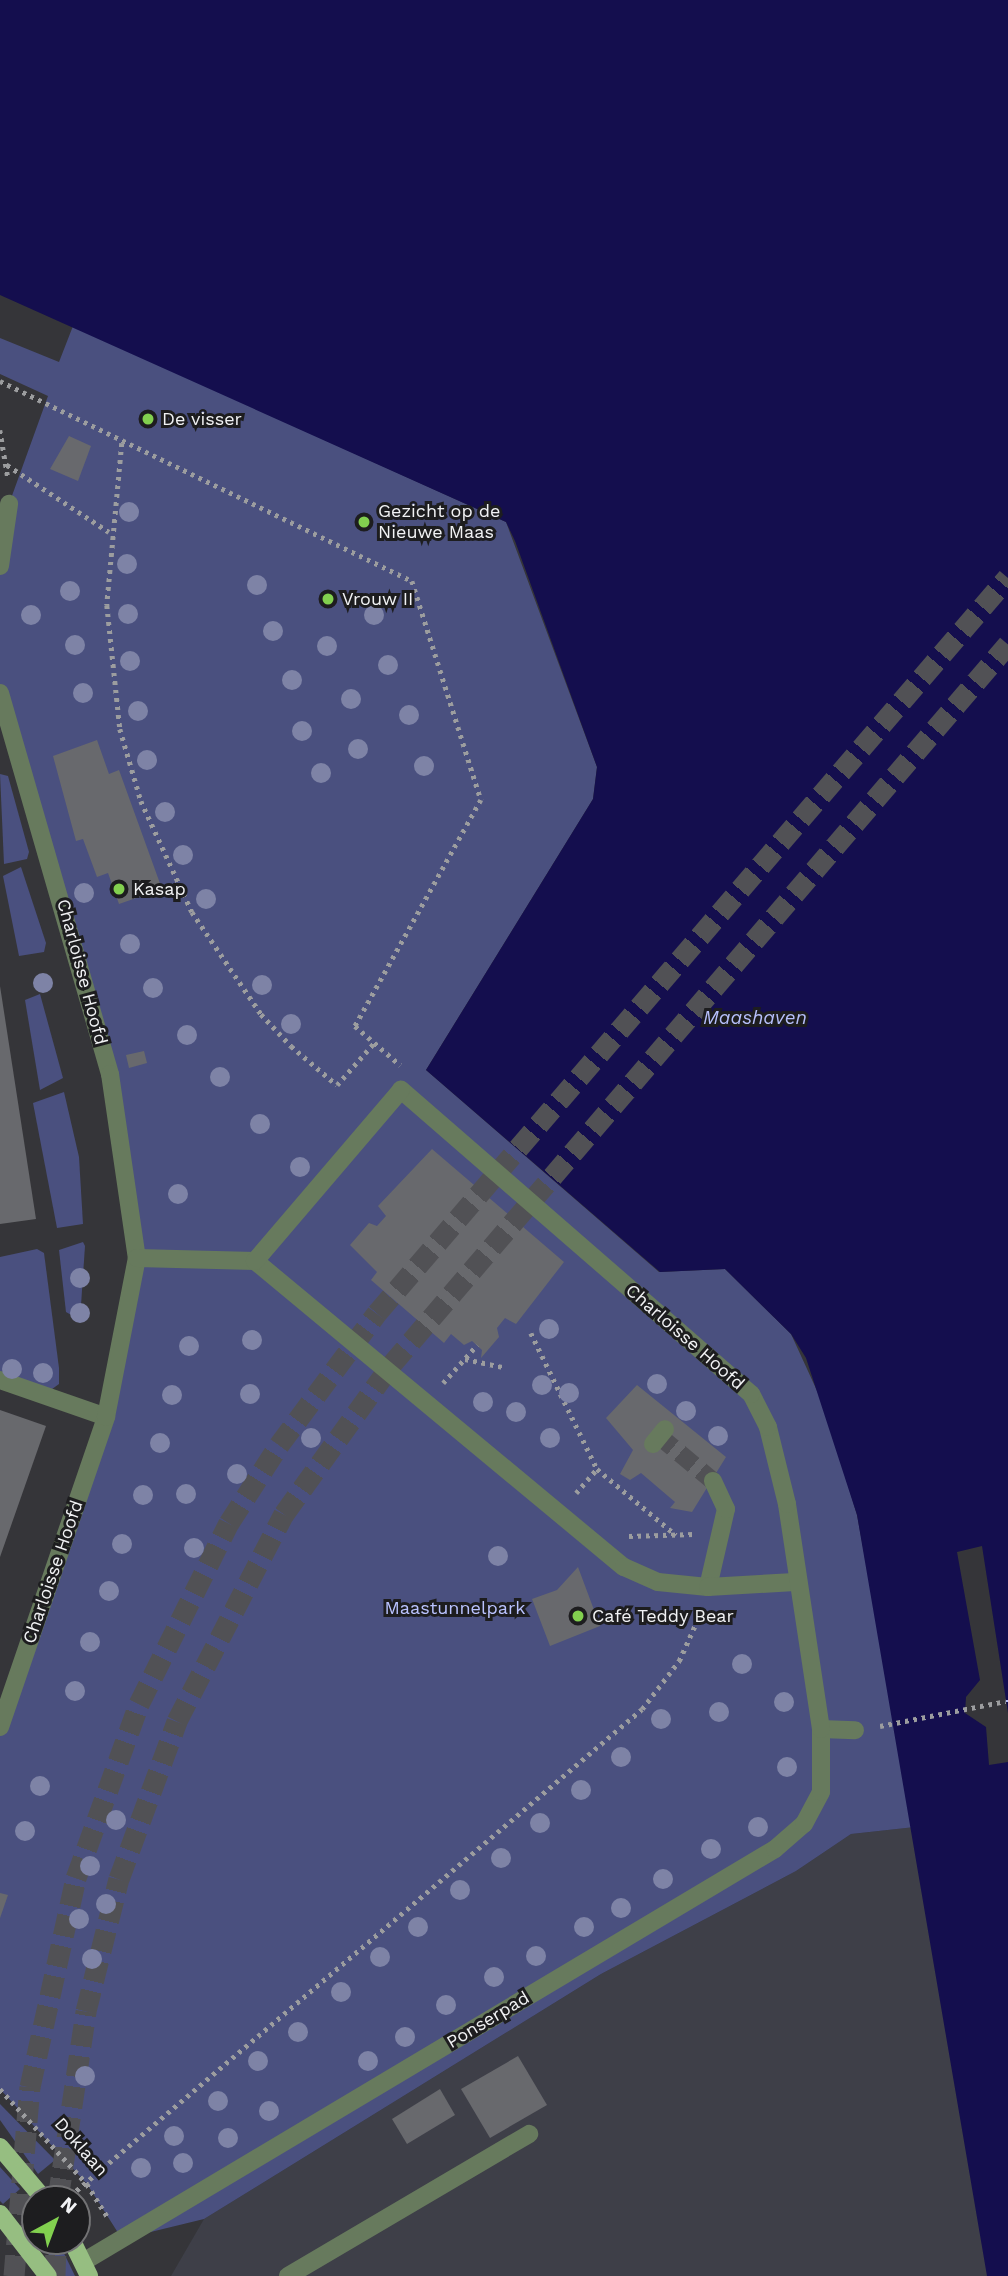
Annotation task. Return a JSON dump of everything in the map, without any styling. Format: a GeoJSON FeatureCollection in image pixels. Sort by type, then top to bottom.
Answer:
{"type":"FeatureCollection","features":[{"type":"Feature","properties":{"kind":"main road"},"geometry":{"type":"LineString","coordinates":[[0,2147],[32,2185]]}},
{"type":"Feature","properties":{"kind":"main road"},"geometry":{"type":"LineString","coordinates":[[0,2214],[48,2276]]}},
{"type":"Feature","properties":{"kind":"street"},"geometry":{"type":"LineString","coordinates":[[0,566],[9,504]]}},
{"type":"Feature","properties":{"kind":"street","name":"Charloisse Hoofd"},"geometry":{"type":"LineString","coordinates":[[0,693],[110,1074],[137,1258],[106,1417],[0,1727]]}},
{"type":"Feature","properties":{"kind":"street"},"geometry":{"type":"LineString","coordinates":[[255,1261],[401,1090]]}},
{"type":"Feature","properties":{"kind":"street","name":"Charloisse Hoofd"},"geometry":{"type":"LineString","coordinates":[[401,1090],[751,1394],[783,1482],[795,1582]]}},
{"type":"Feature","properties":{"kind":"street"},"geometry":{"type":"LineString","coordinates":[[137,1258],[255,1261],[558,1515],[624,1567],[658,1582],[708,1587],[795,1582]]}},
{"type":"Feature","properties":{"kind":"street"},"geometry":{"type":"LineString","coordinates":[[0,1380],[106,1417]]}},
{"type":"Feature","properties":{"kind":"street"},"geometry":{"type":"LineString","coordinates":[[653,1444],[665,1429]]}},
{"type":"Feature","properties":{"kind":"street"},"geometry":{"type":"LineString","coordinates":[[708,1587],[725,1524],[722,1496],[713,1481]]}},
{"type":"Feature","properties":{"kind":"street","name":"Ponserpad"},"geometry":{"type":"LineString","coordinates":[[86,2269],[122,2239],[775,1849],[804,1824],[821,1792],[821,1729],[795,1582]]}},
{"type":"Feature","properties":{"kind":"street"},"geometry":{"type":"LineString","coordinates":[[821,1729],[855,1730]]}},
{"type":"Feature","properties":{"kind":"street"},"geometry":{"type":"LineString","coordinates":[[288,2276],[529,2134]]}},
{"type":"Feature","properties":{"kind":"path"},"geometry":{"type":"LineString","coordinates":[[0,381],[122,443],[412,581],[481,800],[355,1026],[413,1076],[401,1090]]}},
{"type":"Feature","properties":{"kind":"path"},"geometry":{"type":"LineString","coordinates":[[0,430],[8,465],[9,504]]}},
{"type":"Feature","properties":{"kind":"path"},"geometry":{"type":"LineString","coordinates":[[122,443],[109,532],[107,605],[120,729],[141,801],[192,912],[261,1014],[337,1086],[374,1043]]}},
{"type":"Feature","properties":{"kind":"path"},"geometry":{"type":"LineString","coordinates":[[8,465],[109,532]]}},
{"type":"Feature","properties":{"kind":"path"},"geometry":{"type":"LineString","coordinates":[[531,1333],[597,1469],[676,1535]]}},
{"type":"Feature","properties":{"kind":"path"},"geometry":{"type":"LineString","coordinates":[[426,1402],[477,1345]]}},
{"type":"Feature","properties":{"kind":"path"},"geometry":{"type":"LineString","coordinates":[[465,1359],[502,1367]]}},
{"type":"Feature","properties":{"kind":"path"},"geometry":{"type":"LineString","coordinates":[[558,1515],[597,1469]]}},
{"type":"Feature","properties":{"kind":"path"},"geometry":{"type":"LineString","coordinates":[[625,1536],[676,1535],[725,1524]]}},
{"type":"Feature","properties":{"kind":"path"},"geometry":{"type":"LineString","coordinates":[[87,2184],[642,1709],[679,1661],[708,1587]]}},
{"type":"Feature","properties":{"kind":"path"},"geometry":{"type":"LineString","coordinates":[[855,1730],[965,1713],[1006,1701]]}},
{"type":"Feature","properties":{"kind":"path","name":"Doklaan"},"geometry":{"type":"LineString","coordinates":[[0,2089],[87,2184],[122,2239]]}},
{"type":"Feature","properties":{"kind":"shaded area"},"geometry":{"type":"Polygon","coordinates":[[[915,1827],[1000,2276],[171,2276],[204,2219],[601,1974],[796,1871],[851,1834],[915,1827]]]}},
{"type":"Feature","properties":{"kind":"green space","name":"Maastunnelpark"},"geometry":{"type":"Polygon","coordinates":[[[73,326],[506,522],[597,767],[593,799],[426,1070],[659,1272],[725,1269],[791,1334],[824,1406],[857,1515],[915,1827],[851,1834],[796,1871],[601,1974],[204,2219],[122,2239],[91,2190],[91,2185],[88,2185],[0,2089],[0,1727],[106,1417],[137,1258],[120,1132],[0,693],[0,566],[9,504],[48,396],[0,374],[0,338],[59,362],[73,326]]]}},
{"type":"Feature","properties":{"kind":"green space"},"geometry":{"type":"Polygon","coordinates":[[[0,774],[8,776],[29,852],[27,859],[4,864],[0,774]]]}},
{"type":"Feature","properties":{"kind":"green space"},"geometry":{"type":"Polygon","coordinates":[[[21,867],[46,943],[44,952],[19,956],[3,876],[21,867]]]}},
{"type":"Feature","properties":{"kind":"green space"},"geometry":{"type":"Polygon","coordinates":[[[40,994],[63,1078],[40,1090],[25,1000],[40,994]]]}},
{"type":"Feature","properties":{"kind":"green space"},"geometry":{"type":"Polygon","coordinates":[[[64,1092],[79,1157],[83,1224],[57,1228],[33,1103],[64,1092]]]}},
{"type":"Feature","properties":{"kind":"green space"},"geometry":{"type":"Polygon","coordinates":[[[83,1242],[85,1246],[80,1320],[66,1312],[59,1250],[83,1242]]]}},
{"type":"Feature","properties":{"kind":"green space"},"geometry":{"type":"Polygon","coordinates":[[[37,1249],[44,1253],[59,1368],[59,1384],[48,1392],[0,1373],[0,1257],[37,1249]]]}},
{"type":"Feature","properties":{"kind":"green space"},"geometry":{"type":"Polygon","coordinates":[[[0,2104],[55,2160],[38,2174],[0,2120],[0,2104]]]}},
{"type":"Feature","properties":{"kind":"green space"},"geometry":{"type":"Polygon","coordinates":[[[0,2167],[20,2189],[3,2204],[0,2201],[0,2167]]]}},
{"type":"Feature","properties":{"kind":"green space"},"geometry":{"type":"Polygon","coordinates":[[[49,2255],[65,2255],[75,2276],[62,2276],[49,2255]]]}},
{"type":"Feature","properties":{"kind":"water","name":"Maashaven"},"geometry":{"type":"Polygon","coordinates":[[[0,0],[1008,0],[1008,2276],[987,2276],[857,1515],[806,1358],[791,1334],[725,1269],[660,1272],[426,1070],[593,799],[597,767],[515,541],[506,522],[0,295],[0,0]]]}},
{"type":"Feature","properties":{"kind":"pier"},"geometry":{"type":"Polygon","coordinates":[[[982,1546],[1008,1713],[1008,1762],[989,1765],[986,1727],[965,1713],[966,1697],[980,1680],[957,1552],[982,1546]]]}},
{"type":"Feature","properties":{"kind":"building"},"geometry":{"type":"Polygon","coordinates":[[[69,436],[91,446],[78,481],[50,469],[69,436]]]}},
{"type":"Feature","properties":{"kind":"building"},"geometry":{"type":"Polygon","coordinates":[[[97,740],[109,774],[119,770],[162,889],[119,904],[108,873],[97,877],[83,839],[76,841],[53,756],[97,740]]]}},
{"type":"Feature","properties":{"kind":"building"},"geometry":{"type":"Polygon","coordinates":[[[0,986],[36,1219],[0,1224],[0,986]]]}},
{"type":"Feature","properties":{"kind":"building"},"geometry":{"type":"Polygon","coordinates":[[[144,1051],[147,1063],[129,1068],[126,1055],[144,1051]]]}},
{"type":"Feature","properties":{"kind":"building"},"geometry":{"type":"Polygon","coordinates":[[[432,1149],[564,1262],[516,1324],[505,1318],[497,1328],[499,1337],[481,1358],[482,1350],[472,1341],[464,1345],[451,1334],[444,1343],[371,1280],[377,1272],[350,1245],[369,1223],[377,1226],[386,1216],[378,1206],[432,1149]]]}},
{"type":"Feature","properties":{"kind":"building"},"geometry":{"type":"Polygon","coordinates":[[[637,1385],[726,1457],[692,1512],[670,1508],[675,1502],[641,1473],[630,1480],[620,1474],[633,1450],[606,1418],[637,1385]]]}},
{"type":"Feature","properties":{"kind":"building"},"geometry":{"type":"Polygon","coordinates":[[[0,1410],[46,1426],[0,1557],[0,1410]]]}},
{"type":"Feature","properties":{"kind":"building"},"geometry":{"type":"Polygon","coordinates":[[[578,1567],[600,1626],[550,1646],[532,1599],[557,1590],[578,1567]]]}},
{"type":"Feature","properties":{"kind":"building"},"geometry":{"type":"Polygon","coordinates":[[[0,1893],[8,1895],[0,1918],[0,1893]]]}},
{"type":"Feature","properties":{"kind":"building"},"geometry":{"type":"Polygon","coordinates":[[[518,2056],[547,2105],[490,2138],[461,2089],[518,2056]]]}},
{"type":"Feature","properties":{"kind":"building"},"geometry":{"type":"Polygon","coordinates":[[[440,2089],[455,2115],[407,2144],[392,2119],[440,2089]]]}},
{"type":"Feature","properties":{"kind":"tunnel"},"geometry":{"type":"LineString","coordinates":[[14,2276],[30,2087],[76,1878],[139,1704],[229,1523],[279,1445],[377,1313],[1008,577]]}},
{"type":"Feature","properties":{"kind":"tunnel"},"geometry":{"type":"LineString","coordinates":[[60,2185],[86,2011],[119,1879],[177,1721],[284,1514],[391,1365],[1008,644]]}},
{"type":"Feature","properties":{"kind":"tunnel"},"geometry":{"type":"LineString","coordinates":[[659,1436],[713,1481]]}},
{"type":"Feature","properties":{"kind":"tunnel"},"geometry":{"type":"LineString","coordinates":[[55,2276],[56,2255]]}},
{"type":"Feature","properties":{"kind":"place","name":"De visser"},"geometry":{"type":"Point","coordinates":[148,419]}},
{"type":"Feature","properties":{"kind":"place","name":"Gezicht op de Nieuwe Maas"},"geometry":{"type":"Point","coordinates":[364,522]}},
{"type":"Feature","properties":{"kind":"place","name":"Vrouw II"},"geometry":{"type":"Point","coordinates":[328,599]}},
{"type":"Feature","properties":{"kind":"place","name":"Kasap"},"geometry":{"type":"Point","coordinates":[119,889]}},
{"type":"Feature","properties":{"kind":"place","name":"Café Teddy Bear"},"geometry":{"type":"Point","coordinates":[578,1616]}}]}
